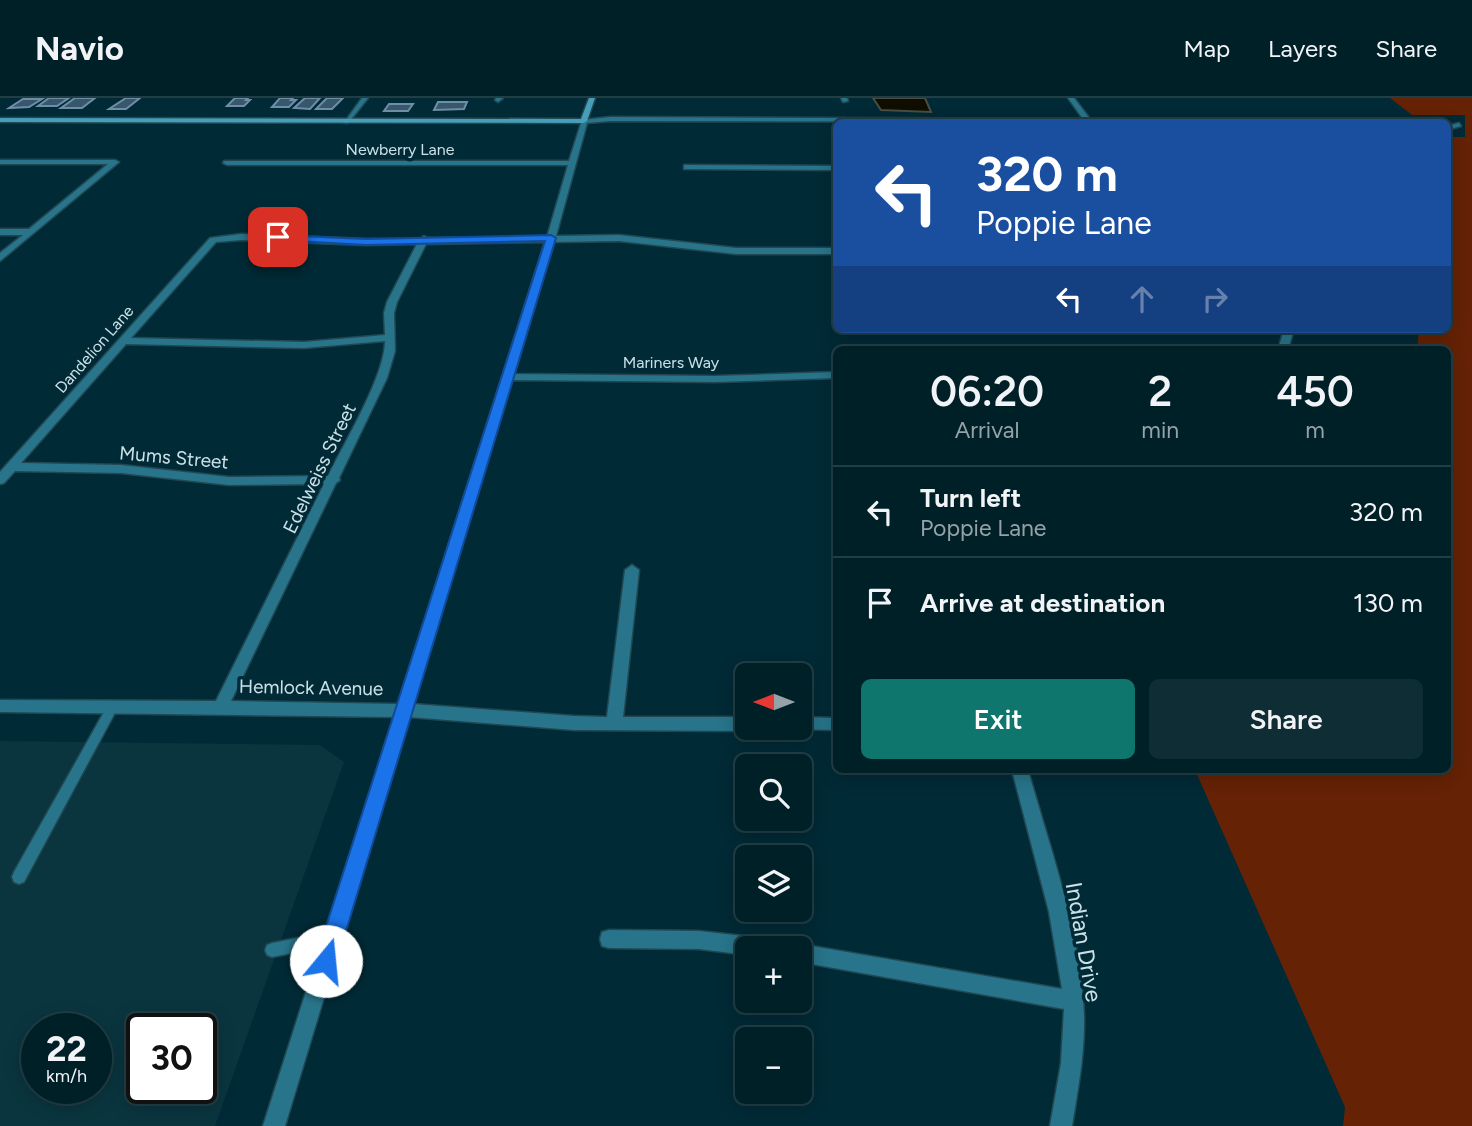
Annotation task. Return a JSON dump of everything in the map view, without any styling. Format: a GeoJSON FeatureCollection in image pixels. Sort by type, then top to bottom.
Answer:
{"type":"FeatureCollection","features":[{"type":"Feature","properties":{"kind":"street"},"geometry":{"type":"LineString","coordinates":[[346,121],[365,98]]}},
{"type":"Feature","properties":{"kind":"street"},"geometry":{"type":"LineString","coordinates":[[274,1126],[551,238],[592,98]]}},
{"type":"Feature","properties":{"kind":"street"},"geometry":{"type":"LineString","coordinates":[[1071,98],[1087,119]]}},
{"type":"Feature","properties":{"kind":"street"},"geometry":{"type":"LineString","coordinates":[[0,120],[833,120]]}},
{"type":"Feature","properties":{"kind":"street"},"geometry":{"type":"LineString","coordinates":[[584,121],[611,127],[833,127]]}},
{"type":"Feature","properties":{"kind":"street"},"geometry":{"type":"LineString","coordinates":[[0,162],[115,162],[0,258]]}},
{"type":"Feature","properties":{"kind":"street","name":"Newberry Lane"},"geometry":{"type":"LineString","coordinates":[[227,163],[572,163]]}},
{"type":"Feature","properties":{"kind":"street"},"geometry":{"type":"LineString","coordinates":[[687,167],[833,168]]}},
{"type":"Feature","properties":{"kind":"street"},"geometry":{"type":"LineString","coordinates":[[0,232],[30,232]]}},
{"type":"Feature","properties":{"kind":"street","name":"Dandelion Lane"},"geometry":{"type":"LineString","coordinates":[[0,480],[213,240],[241,237],[350,242],[424,239]]}},
{"type":"Feature","properties":{"kind":"street"},"geometry":{"type":"LineString","coordinates":[[424,239],[619,238],[736,251],[833,251]]}},
{"type":"Feature","properties":{"kind":"street","name":"Edelweiss Street"},"geometry":{"type":"LineString","coordinates":[[221,706],[382,378],[390,338],[389,313],[392,302],[424,239]]}},
{"type":"Feature","properties":{"kind":"street"},"geometry":{"type":"LineString","coordinates":[[121,341],[304,345],[390,338]]}},
{"type":"Feature","properties":{"kind":"street","name":"Mariners Way"},"geometry":{"type":"LineString","coordinates":[[506,377],[715,379],[833,375]]}},
{"type":"Feature","properties":{"kind":"street","name":"Mums Street"},"geometry":{"type":"LineString","coordinates":[[12,467],[121,469],[229,481],[334,480]]}},
{"type":"Feature","properties":{"kind":"street"},"geometry":{"type":"LineString","coordinates":[[614,724],[632,570]]}},
{"type":"Feature","properties":{"kind":"street","name":"Hemlock Avenue"},"geometry":{"type":"LineString","coordinates":[[0,706],[221,706],[404,710],[614,724],[735,724]]}},
{"type":"Feature","properties":{"kind":"street"},"geometry":{"type":"LineString","coordinates":[[812,724],[833,724]]}},
{"type":"Feature","properties":{"kind":"street","name":"Indian Drive"},"geometry":{"type":"LineString","coordinates":[[1021,773],[1063,943],[1073,1001],[1070,1079],[1061,1126]]}},
{"type":"Feature","properties":{"kind":"street"},"geometry":{"type":"LineString","coordinates":[[609,939],[699,940],[735,944]]}},
{"type":"Feature","properties":{"kind":"street"},"geometry":{"type":"LineString","coordinates":[[812,955],[1073,1001]]}},
{"type":"Feature","properties":{"kind":"lane"},"geometry":{"type":"LineString","coordinates":[[19,877],[113,706]]}},
{"type":"Feature","properties":{"kind":"lane"},"geometry":{"type":"LineString","coordinates":[[272,950],[333,938]]}},
{"type":"Feature","properties":{"kind":"shaded area"},"geometry":{"type":"Polygon","coordinates":[[[873,98],[925,98],[931,112],[881,110],[873,98]]]}},
{"type":"Feature","properties":{"kind":"shaded area"},"geometry":{"type":"Polygon","coordinates":[[[1390,98],[1472,98],[1472,1126],[1343,1126],[1345,1107],[1196,773],[1451,773],[1451,346],[1417,346],[1419,333],[1451,333],[1451,137],[1465,137],[1465,115],[1412,115],[1390,98]]]}},
{"type":"Feature","properties":{"kind":"shaded area"},"geometry":{"type":"Polygon","coordinates":[[[0,741],[320,745],[344,762],[215,1126],[0,1126],[0,741]]]}},
{"type":"Feature","properties":{"kind":"building"},"geometry":{"type":"Polygon","coordinates":[[[49,98],[69,98],[57,106],[38,106],[49,98]]]}},
{"type":"Feature","properties":{"kind":"building"},"geometry":{"type":"Polygon","coordinates":[[[75,98],[95,98],[82,108],[61,108],[75,98]]]}},
{"type":"Feature","properties":{"kind":"building"},"geometry":{"type":"Polygon","coordinates":[[[126,98],[140,98],[126,109],[109,109],[126,98]]]}},
{"type":"Feature","properties":{"kind":"building"},"geometry":{"type":"Polygon","coordinates":[[[235,98],[250,100],[244,106],[227,106],[235,98]]]}},
{"type":"Feature","properties":{"kind":"building"},"geometry":{"type":"Polygon","coordinates":[[[280,98],[296,100],[289,107],[272,107],[280,98]]]}},
{"type":"Feature","properties":{"kind":"building"},"geometry":{"type":"Polygon","coordinates":[[[305,98],[320,98],[310,109],[294,108],[305,98]]]}},
{"type":"Feature","properties":{"kind":"building"},"geometry":{"type":"Polygon","coordinates":[[[327,98],[343,98],[332,109],[316,109],[327,98]]]}},
{"type":"Feature","properties":{"kind":"building"},"geometry":{"type":"Polygon","coordinates":[[[23,99],[42,99],[29,107],[9,108],[23,99]]]}},
{"type":"Feature","properties":{"kind":"building"},"geometry":{"type":"Polygon","coordinates":[[[438,102],[467,102],[464,109],[434,110],[438,102]]]}},
{"type":"Feature","properties":{"kind":"building"},"geometry":{"type":"Polygon","coordinates":[[[389,104],[413,104],[408,111],[384,111],[389,104]]]}},
{"type":"Feature","properties":{"kind":"route"},"geometry":{"type":"LineString","coordinates":[[278,237],[350,242],[551,238],[326,961]]}}]}
